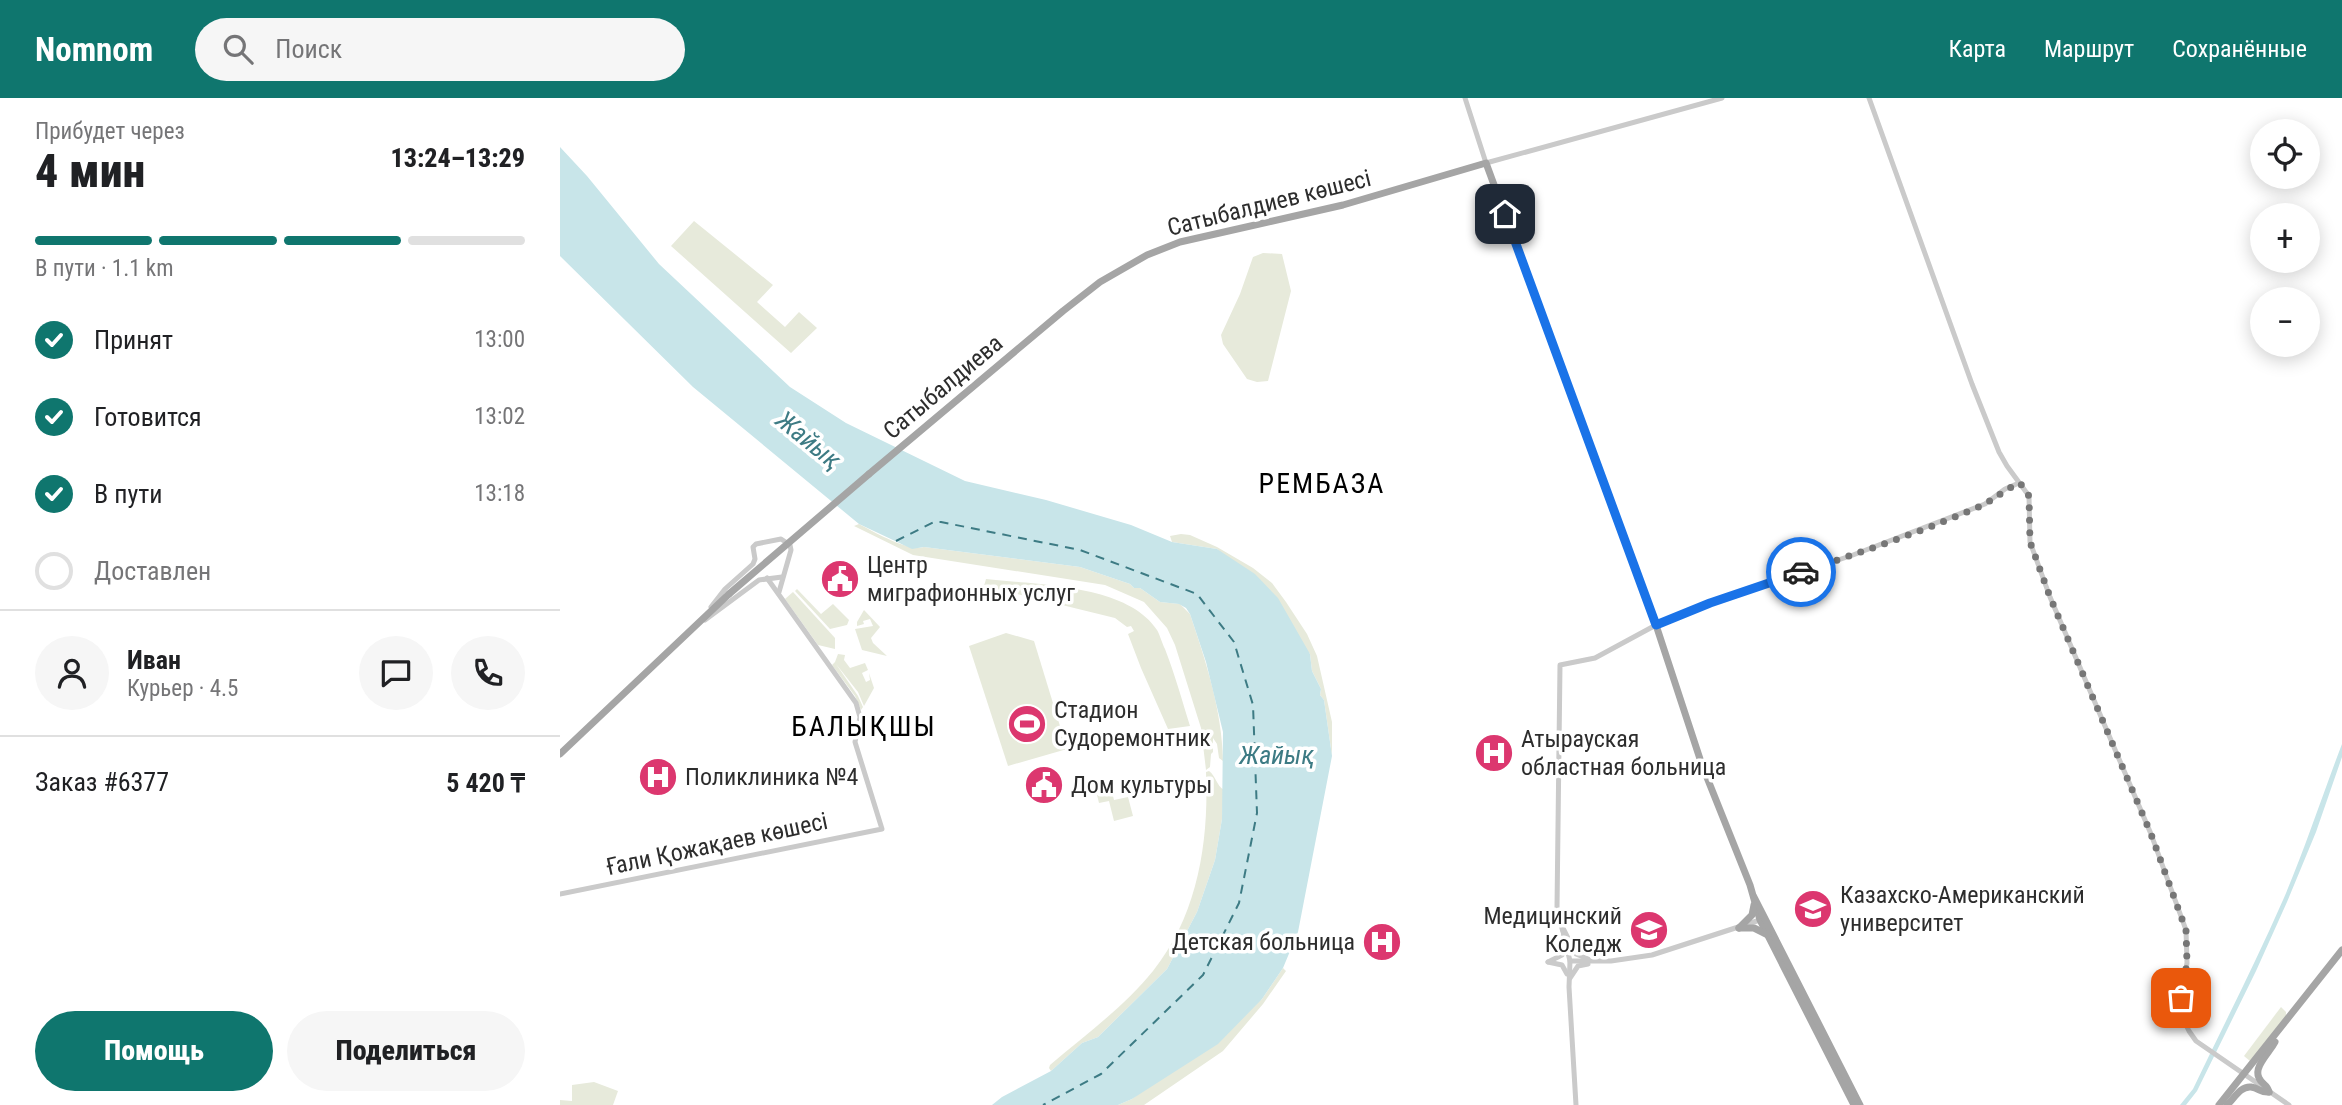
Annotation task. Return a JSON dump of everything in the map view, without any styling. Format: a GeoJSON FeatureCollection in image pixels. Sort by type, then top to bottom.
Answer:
{"type":"FeatureCollection","features":[{"type":"Feature","properties":{"kind":"main road","name":"Сатыбалдиев көшесі"},"geometry":{"type":"LineString","coordinates":[[1041,330],[1109,277],[1147,255],[1180,242],[1343,205],[1486,163]]}},
{"type":"Feature","properties":{"kind":"main road"},"geometry":{"type":"LineString","coordinates":[[1486,163],[1656,625],[1702,765],[1769,936],[1854,1105]]}},
{"type":"Feature","properties":{"kind":"main road","name":"Сатыбалдиева"},"geometry":{"type":"LineString","coordinates":[[560,754],[729,594],[1041,330]]}},
{"type":"Feature","properties":{"kind":"main road"},"geometry":{"type":"LineString","coordinates":[[1739,928],[1752,915],[1753,895]]}},
{"type":"Feature","properties":{"kind":"main road"},"geometry":{"type":"LineString","coordinates":[[1754,904],[1860,1105]]}},
{"type":"Feature","properties":{"kind":"main road"},"geometry":{"type":"LineString","coordinates":[[1739,928],[1754,928],[1769,936]]}},
{"type":"Feature","properties":{"kind":"main road"},"geometry":{"type":"LineString","coordinates":[[2225,1105],[2245,1075],[2342,950]]}},
{"type":"Feature","properties":{"kind":"main road"},"geometry":{"type":"LineString","coordinates":[[2219,1105],[2275,1042],[2342,957]]}},
{"type":"Feature","properties":{"kind":"main road"},"geometry":{"type":"LineString","coordinates":[[2225,1105],[2247,1087],[2269,1092],[2257,1073],[2275,1042]]}},
{"type":"Feature","properties":{"kind":"street"},"geometry":{"type":"LineString","coordinates":[[1465,98],[1486,163],[1722,98]]}},
{"type":"Feature","properties":{"kind":"street"},"geometry":{"type":"LineString","coordinates":[[1869,98],[1972,384],[2000,452],[2029,496],[2031,544],[2050,597],[2151,834],[2186,930],[2187,963],[2181,998],[2182,1017],[2189,1031],[2202,1044],[2289,1105]]}},
{"type":"Feature","properties":{"kind":"street"},"geometry":{"type":"LineString","coordinates":[[1569,981],[1562,965],[1548,962],[1562,955],[1564,949],[1557,908],[1560,665],[1595,658],[1656,625],[1710,603],[1853,555],[1975,508],[2020,483]]}},
{"type":"Feature","properties":{"kind":"street"},"geometry":{"type":"LineString","coordinates":[[700,624],[725,589],[753,564],[753,547],[781,539],[790,545],[791,550],[778,593]]}},
{"type":"Feature","properties":{"kind":"street"},"geometry":{"type":"LineString","coordinates":[[767,578],[778,593]]}},
{"type":"Feature","properties":{"kind":"street"},"geometry":{"type":"LineString","coordinates":[[700,624],[759,580],[782,578]]}},
{"type":"Feature","properties":{"kind":"street","name":"Ғали Қожақаев көшесі"},"geometry":{"type":"LineString","coordinates":[[560,894],[882,829],[855,742],[860,717],[853,697],[778,593]]}},
{"type":"Feature","properties":{"kind":"street"},"geometry":{"type":"LineString","coordinates":[[1570,961],[1626,960],[1652,955],[1763,919]]}},
{"type":"Feature","properties":{"kind":"street"},"geometry":{"type":"LineString","coordinates":[[1560,925],[1570,961],[1576,1105]]}},
{"type":"Feature","properties":{"kind":"street"},"geometry":{"type":"LineString","coordinates":[[1560,925],[1576,954],[1595,962]]}},
{"type":"Feature","properties":{"kind":"street"},"geometry":{"type":"LineString","coordinates":[[1569,981],[1578,966],[1595,962]]}},
{"type":"Feature","properties":{"kind":"shaded area"},"geometry":{"type":"Polygon","coordinates":[[[694,221],[773,285],[757,302],[785,327],[799,312],[817,328],[791,353],[671,246],[694,221]]]}},
{"type":"Feature","properties":{"kind":"shaded area"},"geometry":{"type":"Polygon","coordinates":[[[1263,253],[1282,254],[1291,291],[1268,381],[1257,382],[1247,379],[1223,344],[1221,335],[1253,257],[1263,253]]]}},
{"type":"Feature","properties":{"kind":"shaded area"},"geometry":{"type":"Polygon","coordinates":[[[859,524],[910,547],[1080,567],[1140,588],[1160,602],[1180,604],[1190,614],[1207,668],[1220,723],[1223,761],[1219,758],[1217,744],[1213,738],[1210,767],[1206,770],[1201,728],[1175,645],[1167,628],[1144,602],[1105,585],[913,555],[854,526],[859,524]]]}},
{"type":"Feature","properties":{"kind":"shaded area"},"geometry":{"type":"Polygon","coordinates":[[[1190,535],[1217,547],[1253,568],[1272,583],[1286,602],[1307,634],[1317,656],[1332,722],[1332,756],[1324,700],[1312,671],[1310,654],[1217,549],[1172,542],[1170,536],[1190,535]]]}},
{"type":"Feature","properties":{"kind":"shaded area"},"geometry":{"type":"Polygon","coordinates":[[[986,579],[1054,586],[1103,595],[1125,603],[1143,615],[1159,634],[1190,726],[1168,729],[1128,634],[1134,631],[1131,626],[1127,627],[1115,618],[984,586],[986,579]]]}},
{"type":"Feature","properties":{"kind":"shaded area"},"geometry":{"type":"Polygon","coordinates":[[[797,589],[821,614],[833,604],[849,620],[847,625],[830,629],[795,591],[797,589]]]}},
{"type":"Feature","properties":{"kind":"shaded area"},"geometry":{"type":"Polygon","coordinates":[[[793,592],[835,638],[835,649],[818,645],[785,599],[793,592]]]}},
{"type":"Feature","properties":{"kind":"shaded area"},"geometry":{"type":"Polygon","coordinates":[[[864,610],[880,627],[871,638],[873,643],[887,656],[862,650],[855,629],[873,626],[870,619],[857,626],[864,610]]]}},
{"type":"Feature","properties":{"kind":"shaded area","name":"Стадион Судоремонтник"},"geometry":{"type":"Polygon","coordinates":[[[1006,633],[1034,641],[1067,749],[1008,766],[969,646],[1006,633]]]}},
{"type":"Feature","properties":{"kind":"shaded area"},"geometry":{"type":"Polygon","coordinates":[[[838,654],[845,655],[844,660],[850,668],[865,663],[868,670],[862,673],[866,682],[870,680],[869,673],[874,688],[864,706],[858,692],[836,664],[858,696],[863,707],[861,710],[855,696],[832,665],[838,654]]]}},
{"type":"Feature","properties":{"kind":"shaded area"},"geometry":{"type":"Polygon","coordinates":[[[1209,771],[1224,790],[1215,860],[1197,912],[1167,969],[1098,1037],[1082,1043],[1051,1071],[1050,1065],[1142,984],[1181,926],[1198,876],[1205,824],[1206,772],[1209,771]]]}},
{"type":"Feature","properties":{"kind":"shaded area"},"geometry":{"type":"Polygon","coordinates":[[[1112,792],[1114,800],[1128,797],[1133,816],[1114,821],[1109,801],[1099,803],[1097,795],[1112,792]]]}},
{"type":"Feature","properties":{"kind":"shaded area"},"geometry":{"type":"Polygon","coordinates":[[[1283,968],[1286,971],[1263,1004],[1223,1051],[1144,1105],[1118,1105],[1132,1099],[1262,999],[1283,968]]]}},
{"type":"Feature","properties":{"kind":"shaded area"},"geometry":{"type":"Polygon","coordinates":[[[2281,1007],[2286,1016],[2250,1061],[2244,1056],[2281,1007]]]}},
{"type":"Feature","properties":{"kind":"shaded area"},"geometry":{"type":"Polygon","coordinates":[[[594,1082],[618,1091],[613,1105],[560,1105],[560,1100],[572,1101],[572,1085],[594,1082]]]}},
{"type":"Feature","properties":{"kind":"water","name":"Жайық"},"geometry":{"type":"Polygon","coordinates":[[[560,147],[659,264],[790,387],[846,423],[965,481],[1046,500],[1131,525],[1172,542],[1217,549],[1255,574],[1278,598],[1310,654],[1312,671],[1324,700],[1332,756],[1298,932],[1283,968],[1262,999],[1218,1044],[1132,1099],[1118,1105],[992,1105],[1051,1071],[1082,1043],[1098,1037],[1167,969],[1197,912],[1215,860],[1222,819],[1223,732],[1206,662],[1186,608],[1179,604],[1160,602],[1140,588],[1080,567],[924,547],[912,549],[859,524],[693,387],[560,256],[560,147]]]}},
{"type":"Feature","properties":{"kind":"water"},"geometry":{"type":"Polygon","coordinates":[[[2342,744],[2342,757],[2316,832],[2287,902],[2197,1091],[2186,1105],[2180,1105],[2193,1089],[2283,900],[2342,744]]]}},
{"type":"Feature","properties":{"kind":"ferry route"},"geometry":{"type":"LineString","coordinates":[[896,541],[934,522],[941,522],[1080,550],[1197,594],[1234,642],[1253,705],[1257,813],[1239,903],[1203,975],[1101,1074],[1043,1105]]}},
{"type":"Feature","properties":{"kind":"way so far"},"geometry":{"type":"LineString","coordinates":[[1801,572],[1985,504],[2005,489],[2020,483],[2029,496],[2030,542],[2050,597],[2151,834],[2186,930],[2187,963],[2181,998]]}},
{"type":"Feature","properties":{"kind":"place","name":"Центр миграфионных услуг"},"geometry":{"type":"Point","coordinates":[840,579]}},
{"type":"Feature","properties":{"kind":"place","name":"Стадион Судоремонтник"},"geometry":{"type":"Point","coordinates":[1027,724]}},
{"type":"Feature","properties":{"kind":"place","name":"Атырауская областная больница"},"geometry":{"type":"Point","coordinates":[1494,753]}},
{"type":"Feature","properties":{"kind":"place","name":"Поликлиника №4"},"geometry":{"type":"Point","coordinates":[658,777]}},
{"type":"Feature","properties":{"kind":"place","name":"Дом культуры"},"geometry":{"type":"Point","coordinates":[1044,785]}},
{"type":"Feature","properties":{"kind":"place","name":"Казахско-Американский университет"},"geometry":{"type":"Point","coordinates":[1813,909]}},
{"type":"Feature","properties":{"kind":"place","name":"Медицинский Коледж"},"geometry":{"type":"Point","coordinates":[1649,930]}},
{"type":"Feature","properties":{"kind":"place","name":"Детская больница"},"geometry":{"type":"Point","coordinates":[1382,942]}},
{"type":"Feature","properties":{"kind":"district","name":"РЕМБАЗА"},"geometry":{"type":"Point","coordinates":[1322,483]}},
{"type":"Feature","properties":{"kind":"district","name":"БАЛЫҚШЫ"},"geometry":{"type":"Point","coordinates":[864,726]}},
{"type":"Feature","properties":{"kind":"route"},"geometry":{"type":"LineString","coordinates":[[1505,214],[1656,625],[1710,603],[1801,572]]}}]}
